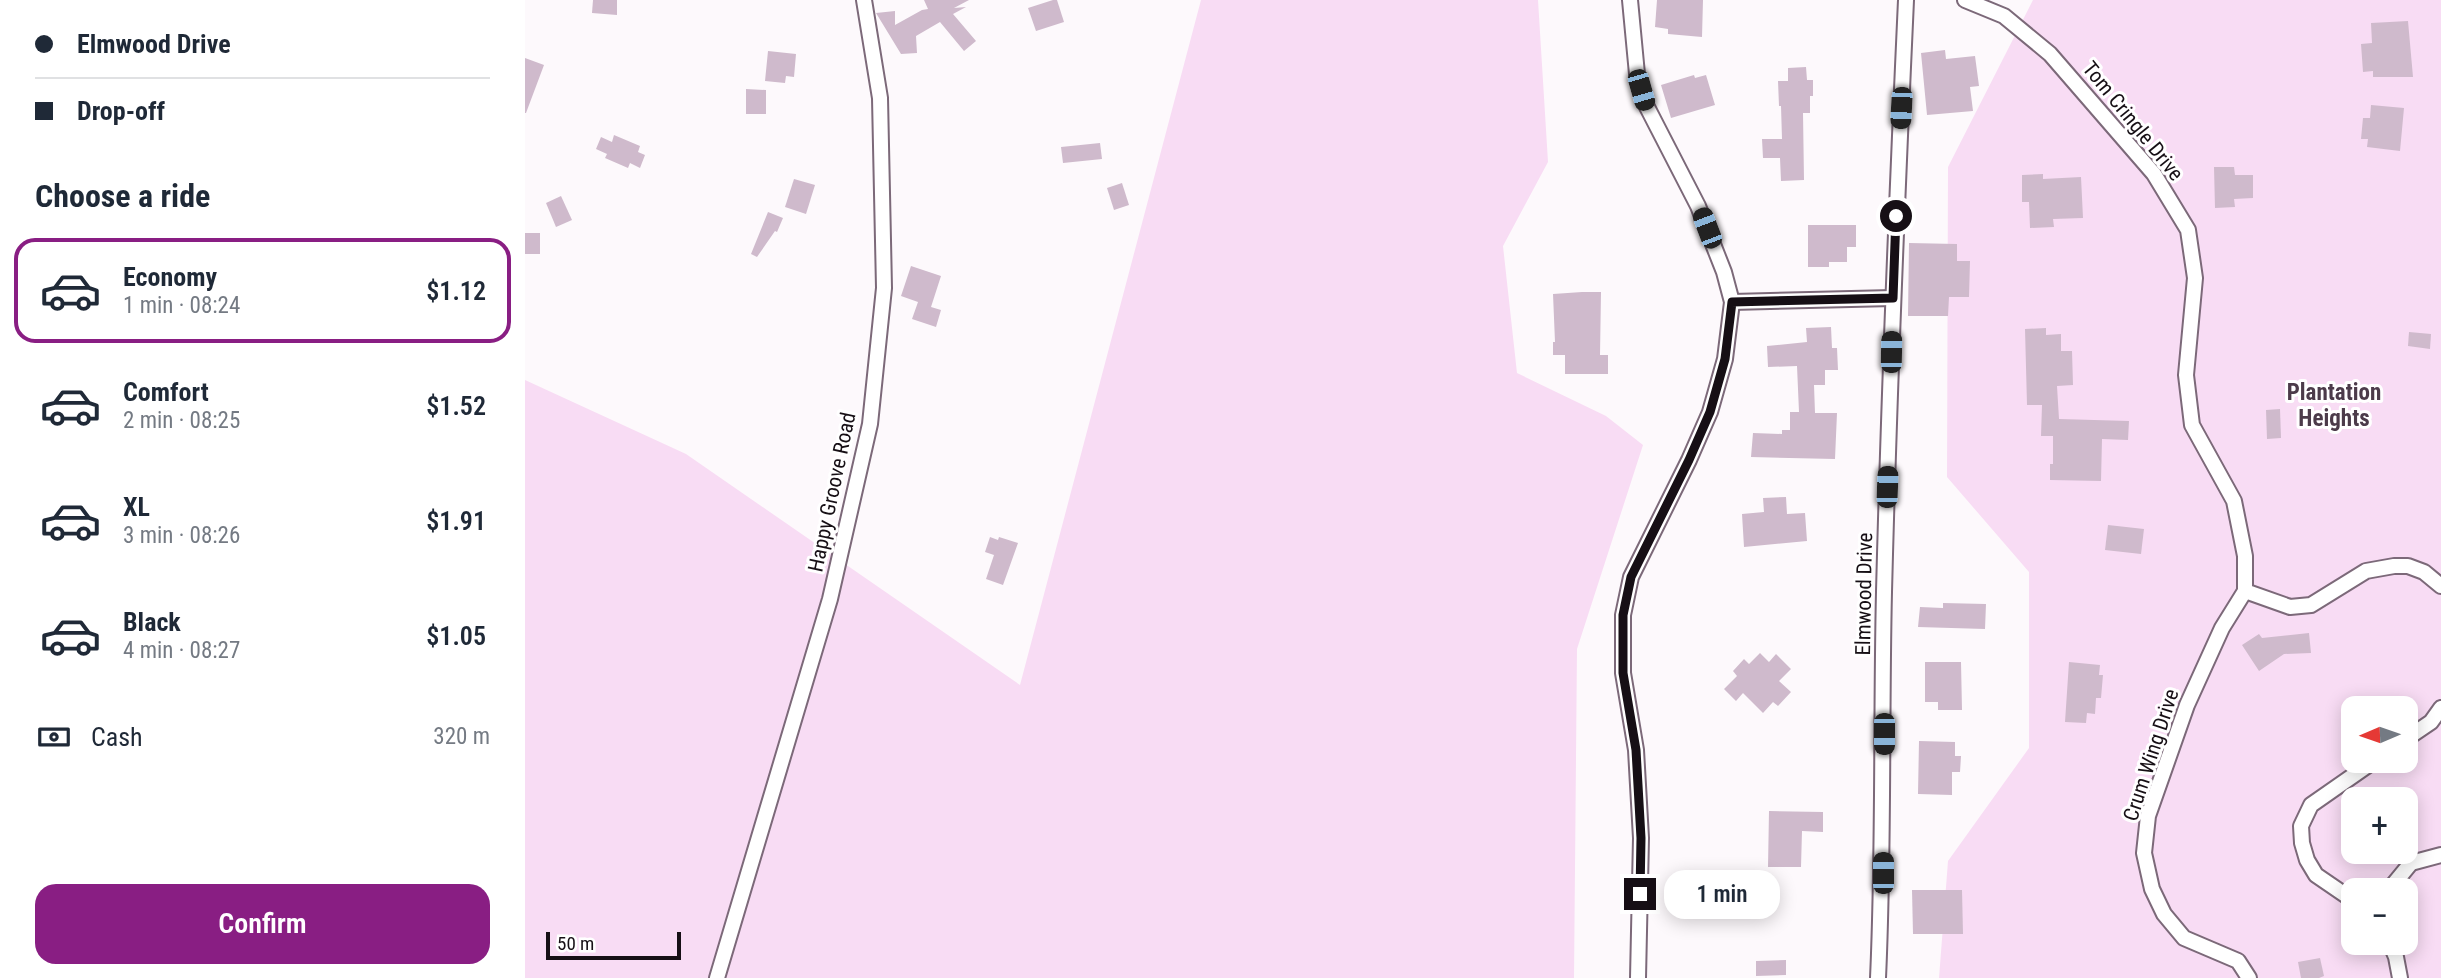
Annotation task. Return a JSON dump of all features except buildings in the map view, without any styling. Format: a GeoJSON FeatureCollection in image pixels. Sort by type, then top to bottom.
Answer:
{"type":"FeatureCollection","features":[{"type":"Feature","properties":{"kind":"street","name":"Happy Groove Road"},"geometry":{"type":"LineString","coordinates":[[717,978],[830,599],[870,425],[884,288],[880,98],[864,0]]}},
{"type":"Feature","properties":{"kind":"street"},"geometry":{"type":"LineString","coordinates":[[1630,0],[1637,74],[1646,105],[1698,206],[1724,272],[1732,302],[1725,359],[1710,412],[1631,577],[1623,615],[1623,673],[1636,750],[1641,838],[1638,978]]}},
{"type":"Feature","properties":{"kind":"street","name":"Elmwood Drive"},"geometry":{"type":"LineString","coordinates":[[1878,978],[1883,873],[1884,595],[1906,0]]}},
{"type":"Feature","properties":{"kind":"street","name":"Tom Cringle Drive"},"geometry":{"type":"LineString","coordinates":[[1965,0],[2004,16],[2050,54],[2154,174],[2188,230],[2195,278],[2186,375],[2192,425],[2234,500],[2245,556],[2245,591]]}},
{"type":"Feature","properties":{"kind":"street"},"geometry":{"type":"LineString","coordinates":[[1732,302],[1893,298]]}},
{"type":"Feature","properties":{"kind":"street"},"geometry":{"type":"LineString","coordinates":[[2245,591],[2290,607],[2311,606],[2366,571],[2394,566],[2408,566],[2424,572],[2441,586]]}},
{"type":"Feature","properties":{"kind":"street","name":"Crum Wing Drive"},"geometry":{"type":"LineString","coordinates":[[2245,591],[2223,628],[2187,705],[2148,816],[2144,853],[2152,889],[2164,914],[2184,938],[2238,961],[2249,978]]}},
{"type":"Feature","properties":{"kind":"street"},"geometry":{"type":"LineString","coordinates":[[2419,730],[2431,722],[2441,708]]}},
{"type":"Feature","properties":{"kind":"street"},"geometry":{"type":"LineString","coordinates":[[2341,892],[2316,875],[2307,860],[2301,826],[2311,805],[2355,774]]}},
{"type":"Feature","properties":{"kind":"street"},"geometry":{"type":"LineString","coordinates":[[2399,878],[2411,863],[2441,855]]}},
{"type":"Feature","properties":{"kind":"street"},"geometry":{"type":"LineString","coordinates":[[2395,955],[2400,978]]}},
{"type":"Feature","properties":{"kind":"shaded area"},"geometry":{"type":"Polygon","coordinates":[[[1201,0],[1538,0],[1548,162],[1503,246],[1517,373],[1606,416],[1643,445],[1577,649],[1574,978],[525,978],[525,380],[686,454],[1020,685],[1201,0]]]}},
{"type":"Feature","properties":{"kind":"shaded area"},"geometry":{"type":"Polygon","coordinates":[[[2033,0],[2441,0],[2441,978],[1939,978],[1948,861],[2029,748],[2029,572],[1947,477],[1948,167],[2033,0]]]}},
{"type":"Feature","properties":{"kind":"district","name":"Plantation Heights"},"geometry":{"type":"Point","coordinates":[2334,405]}},
{"type":"Feature","properties":{"kind":"route"},"geometry":{"type":"LineString","coordinates":[[1640,894],[1641,838],[1636,750],[1623,673],[1623,615],[1631,577],[1710,412],[1725,359],[1732,302],[1893,298],[1896,216]]}}]}
